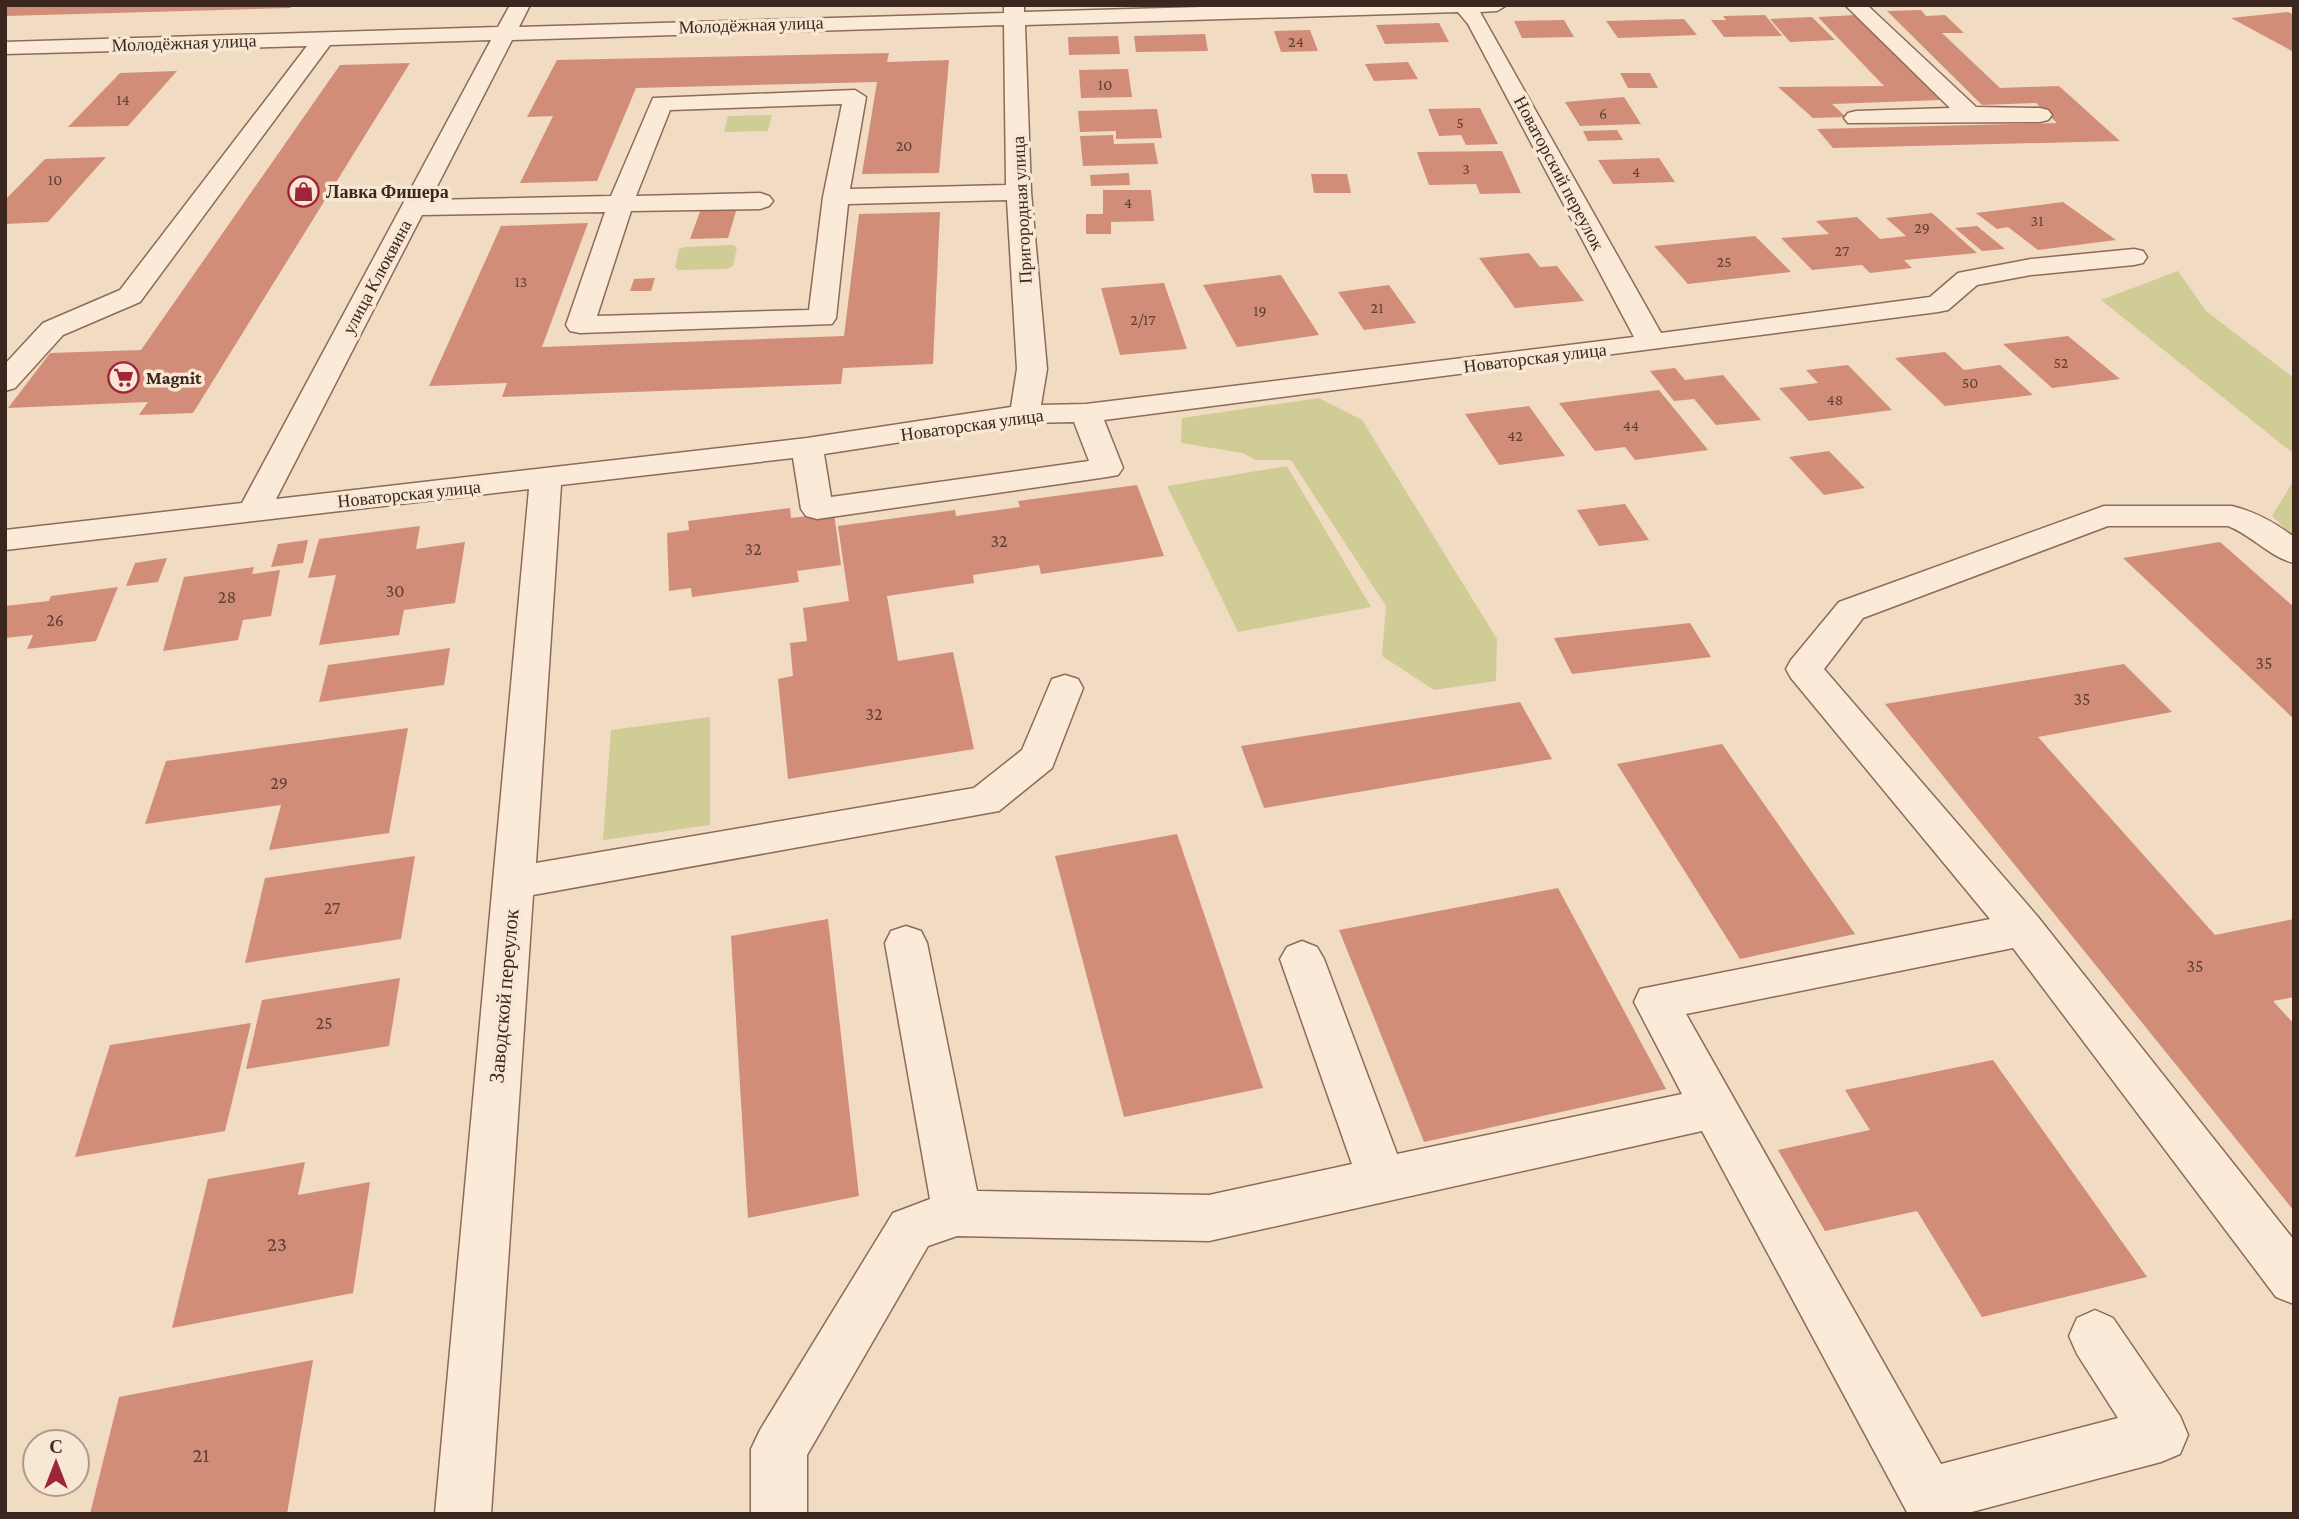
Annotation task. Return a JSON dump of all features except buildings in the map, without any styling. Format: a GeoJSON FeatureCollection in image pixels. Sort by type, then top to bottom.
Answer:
{"type":"FeatureCollection","features":[{"type":"Feature","properties":{"kind":"street","name":"улица Клюквина"},"geometry":{"type":"LineString","coordinates":[[253,512],[520,5]]}},
{"type":"Feature","properties":{"kind":"street","name":"Молодёжная улица"},"geometry":{"type":"LineString","coordinates":[[5,48],[506,33],[1013,11],[1497,5]]}},
{"type":"Feature","properties":{"kind":"street"},"geometry":{"type":"LineString","coordinates":[[1855,5],[1970,114]]}},
{"type":"Feature","properties":{"kind":"street","name":"Новаторский переулок"},"geometry":{"type":"LineString","coordinates":[[1462,6],[1477,20],[1652,343]]}},
{"type":"Feature","properties":{"kind":"street","name":"Пригородная улица"},"geometry":{"type":"LineString","coordinates":[[1013,11],[1020,192],[1032,369],[1025,414]]}},
{"type":"Feature","properties":{"kind":"street"},"geometry":{"type":"LineString","coordinates":[[5,382],[53,329],[130,296],[324,38]]}},
{"type":"Feature","properties":{"kind":"street"},"geometry":{"type":"LineString","coordinates":[[855,97],[836,197],[822,318],[580,326],[621,203],[661,103],[855,97]]}},
{"type":"Feature","properties":{"kind":"street"},"geometry":{"type":"LineString","coordinates":[[1856,118],[1970,114],[2040,115]]}},
{"type":"Feature","properties":{"kind":"street"},"geometry":{"type":"LineString","coordinates":[[836,197],[1020,192]]}},
{"type":"Feature","properties":{"kind":"street"},"geometry":{"type":"LineString","coordinates":[[414,208],[760,201]]}},
{"type":"Feature","properties":{"kind":"street","name":"Новаторская улица"},"geometry":{"type":"LineString","coordinates":[[5,541],[807,447],[1025,414],[1086,413],[1652,343],[1938,304],[1968,279],[2043,265],[2134,257]]}},
{"type":"Feature","properties":{"kind":"street"},"geometry":{"type":"LineString","coordinates":[[807,447],[817,509],[1107,468],[1086,413]]}},
{"type":"Feature","properties":{"kind":"street","name":"Заводской переулок"},"geometry":{"type":"LineString","coordinates":[[463,1514],[546,479]]}},
{"type":"Feature","properties":{"kind":"street"},"geometry":{"type":"LineString","coordinates":[[2294,554],[2258,526],[2232,516],[2104,516],[1851,610],[1804,669],[2023,929],[2294,1280]]}},
{"type":"Feature","properties":{"kind":"street"},"geometry":{"type":"LineString","coordinates":[[513,883],[985,801],[1038,758],[1065,688]]}},
{"type":"Feature","properties":{"kind":"street"},"geometry":{"type":"LineString","coordinates":[[2023,929],[1656,1002],[1928,1495],[2161,1435],[2095,1336]]}},
{"type":"Feature","properties":{"kind":"street"},"geometry":{"type":"LineString","coordinates":[[906,943],[957,1213]]}},
{"type":"Feature","properties":{"kind":"street"},"geometry":{"type":"LineString","coordinates":[[1302,959],[1382,1179]]}},
{"type":"Feature","properties":{"kind":"street"},"geometry":{"type":"LineString","coordinates":[[779,1514],[779,1449],[911,1229],[957,1213],[1209,1219],[1714,1108]]}},
{"type":"Feature","properties":{"kind":"shaded area"},"geometry":{"type":"Polygon","coordinates":[[[772,115],[768,131],[724,132],[728,116],[772,115]]]}},
{"type":"Feature","properties":{"kind":"shaded area"},"geometry":{"type":"Polygon","coordinates":[[[732,245],[737,247],[733,266],[727,269],[675,268],[679,249],[732,245]]]}},
{"type":"Feature","properties":{"kind":"shaded area"},"geometry":{"type":"Polygon","coordinates":[[[2178,271],[2206,311],[2294,378],[2294,454],[2101,300],[2178,271]]]}},
{"type":"Feature","properties":{"kind":"shaded area"},"geometry":{"type":"Polygon","coordinates":[[[1319,398],[1362,420],[1497,639],[1496,681],[1434,690],[1382,656],[1386,606],[1291,460],[1255,460],[1243,453],[1181,443],[1182,418],[1319,398]]]}},
{"type":"Feature","properties":{"kind":"shaded area"},"geometry":{"type":"Polygon","coordinates":[[[1287,466],[1371,607],[1238,632],[1167,486],[1287,466]]]}},
{"type":"Feature","properties":{"kind":"shaded area"},"geometry":{"type":"Polygon","coordinates":[[[2294,480],[2294,537],[2272,516],[2294,480]]]}},
{"type":"Feature","properties":{"kind":"shaded area"},"geometry":{"type":"Polygon","coordinates":[[[710,717],[710,825],[603,840],[611,730],[710,717]]]}},
{"type":"Feature","properties":{"kind":"place","name":"Лавка Фишера"},"geometry":{"type":"Point","coordinates":[303,192]}},
{"type":"Feature","properties":{"kind":"place","name":"Magnit"},"geometry":{"type":"Point","coordinates":[123,378]}}]}
